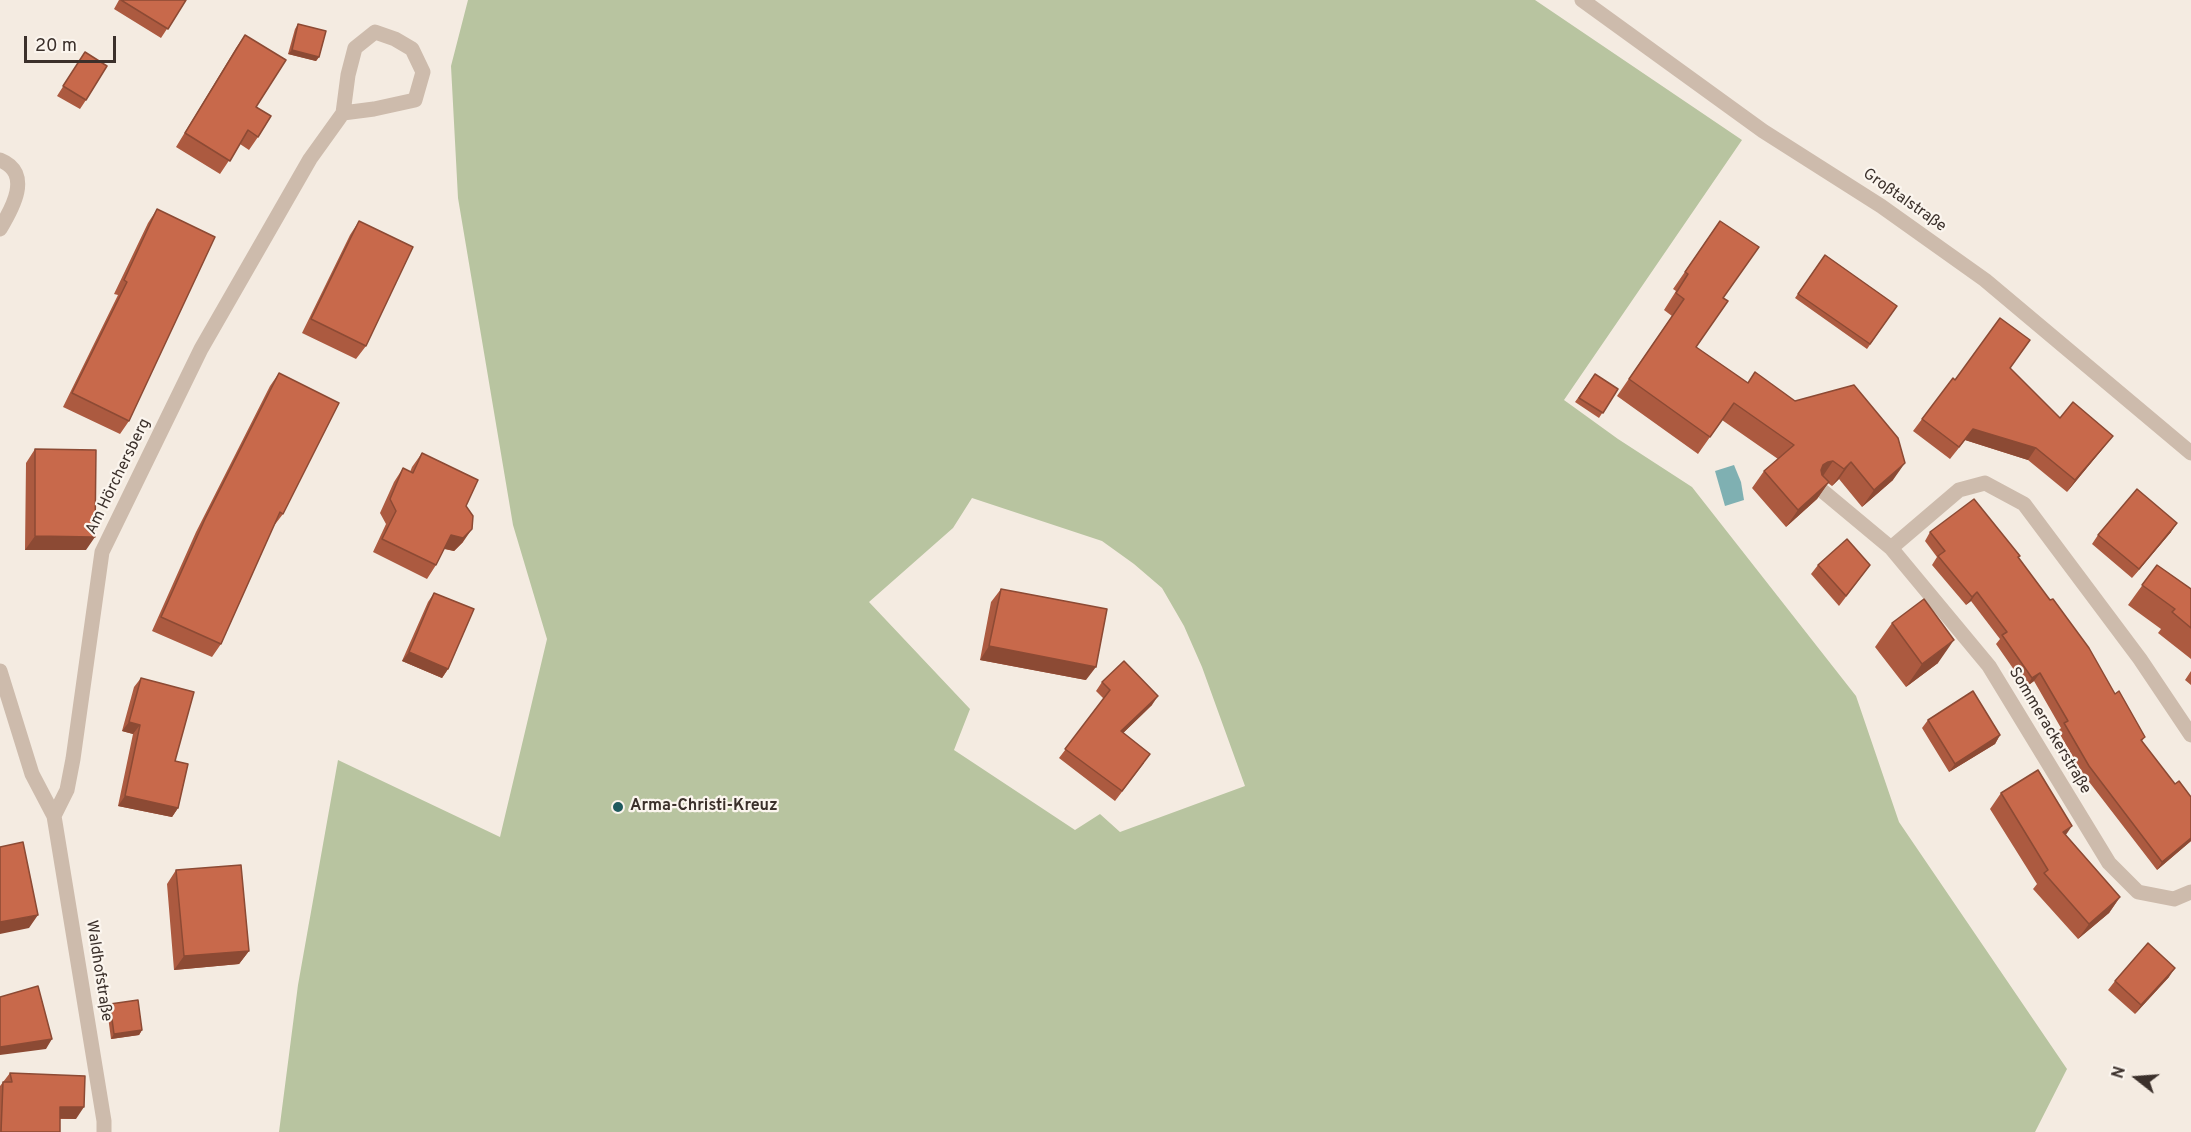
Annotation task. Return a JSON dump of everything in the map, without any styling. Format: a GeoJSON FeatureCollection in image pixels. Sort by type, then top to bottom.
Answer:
{"type":"FeatureCollection","features":[{"type":"Feature","properties":{"kind":"street","name":"Großtalstraße"},"geometry":{"type":"LineString","coordinates":[[1582,0],[1762,131],[1881,206],[1985,280],[2191,453]]}},
{"type":"Feature","properties":{"kind":"street","name":"Am Hörchersberg"},"geometry":{"type":"LineString","coordinates":[[54,816],[67,790],[73,759],[102,552],[201,349],[310,159],[343,113],[348,75],[355,48],[375,32],[395,39],[412,49],[423,72],[415,100],[374,110],[343,113]]}},
{"type":"Feature","properties":{"kind":"street"},"geometry":{"type":"LineString","coordinates":[[0,160],[9,164],[18,181],[15,203],[0,229]]}},
{"type":"Feature","properties":{"kind":"street"},"geometry":{"type":"LineString","coordinates":[[1891,548],[1959,490],[1985,483],[2024,504],[2140,659],[2191,735]]}},
{"type":"Feature","properties":{"kind":"street","name":"Sommerackerstraße"},"geometry":{"type":"LineString","coordinates":[[1819,488],[1891,548],[1989,666],[2109,863],[2138,892],[2174,899],[2191,892]]}},
{"type":"Feature","properties":{"kind":"street"},"geometry":{"type":"LineString","coordinates":[[0,671],[32,774],[54,816]]}},
{"type":"Feature","properties":{"kind":"street","name":"Waldhofstraße"},"geometry":{"type":"LineString","coordinates":[[54,816],[104,1132]]}},
{"type":"Feature","properties":{"kind":"green space"},"geometry":{"type":"Polygon","coordinates":[[[468,0],[1535,0],[1742,140],[1564,400],[1618,439],[1692,487],[1856,696],[1899,822],[2067,1069],[2035,1132],[279,1132],[298,985],[338,760],[500,837],[547,639],[513,525],[458,198],[451,66],[468,0]],[[972,498],[953,528],[869,602],[970,709],[954,750],[1075,830],[1100,814],[1120,832],[1245,786],[1202,667],[1184,626],[1162,588],[1102,541],[972,498]]]}},
{"type":"Feature","properties":{"kind":"water"},"geometry":{"type":"Polygon","coordinates":[[[1734,465],[1741,482],[1744,500],[1725,506],[1715,471],[1734,465]]]}},
{"type":"Feature","properties":{"kind":"building"},"geometry":{"type":"Polygon","coordinates":[[[121,0],[186,0],[168,29],[121,0]]]}},
{"type":"Feature","properties":{"kind":"building"},"geometry":{"type":"Polygon","coordinates":[[[298,24],[326,31],[319,57],[292,50],[298,24]]]}},
{"type":"Feature","properties":{"kind":"building"},"geometry":{"type":"Polygon","coordinates":[[[245,35],[286,60],[256,107],[271,116],[258,137],[248,130],[230,161],[185,133],[245,35]]]}},
{"type":"Feature","properties":{"kind":"building"},"geometry":{"type":"Polygon","coordinates":[[[85,52],[107,66],[86,100],[63,86],[85,52]]]}},
{"type":"Feature","properties":{"kind":"building"},"geometry":{"type":"Polygon","coordinates":[[[157,209],[215,237],[129,421],[72,393],[127,282],[124,280],[157,209]]]}},
{"type":"Feature","properties":{"kind":"building"},"geometry":{"type":"Polygon","coordinates":[[[359,221],[413,247],[366,346],[311,319],[359,221]]]}},
{"type":"Feature","properties":{"kind":"building"},"geometry":{"type":"Polygon","coordinates":[[[1720,221],[1759,247],[1723,298],[1728,301],[1696,347],[1748,383],[1755,372],[1795,401],[1854,385],[1898,438],[1905,463],[1874,490],[1851,462],[1844,469],[1833,461],[1828,462],[1821,470],[1822,475],[1829,482],[1798,510],[1764,471],[1794,445],[1734,403],[1710,437],[1629,379],[1684,299],[1676,293],[1688,274],[1685,272],[1720,221]]]}},
{"type":"Feature","properties":{"kind":"building"},"geometry":{"type":"Polygon","coordinates":[[[1825,255],[1897,306],[1870,344],[1798,294],[1825,255]]]}},
{"type":"Feature","properties":{"kind":"building"},"geometry":{"type":"Polygon","coordinates":[[[2000,318],[2030,340],[2010,368],[2060,418],[2073,402],[2113,436],[2075,480],[2036,448],[1973,429],[1959,447],[1922,419],[1953,378],[1955,380],[2000,318]]]}},
{"type":"Feature","properties":{"kind":"building"},"geometry":{"type":"Polygon","coordinates":[[[279,373],[339,403],[283,514],[280,512],[221,644],[161,617],[205,519],[279,373]]]}},
{"type":"Feature","properties":{"kind":"building"},"geometry":{"type":"Polygon","coordinates":[[[1595,374],[1618,389],[1603,413],[1579,398],[1595,374]]]}},
{"type":"Feature","properties":{"kind":"building"},"geometry":{"type":"Polygon","coordinates":[[[35,449],[96,450],[95,537],[35,536],[35,449]]]}},
{"type":"Feature","properties":{"kind":"building"},"geometry":{"type":"Polygon","coordinates":[[[422,453],[478,480],[466,506],[473,516],[472,529],[463,538],[451,535],[436,565],[382,539],[396,511],[390,499],[403,468],[413,473],[422,453]]]}},
{"type":"Feature","properties":{"kind":"building"},"geometry":{"type":"Polygon","coordinates":[[[2137,489],[2177,523],[2139,569],[2098,535],[2137,489]]]}},
{"type":"Feature","properties":{"kind":"building"},"geometry":{"type":"Polygon","coordinates":[[[1974,499],[2089,648],[2115,694],[2119,691],[2145,737],[2141,740],[2175,784],[2179,781],[2191,797],[2191,838],[2162,862],[2089,766],[2064,723],[2068,721],[2040,673],[2032,678],[2002,635],[2007,632],[1977,592],[1972,597],[1938,556],[1945,551],[1930,532],[1974,499]]]}},
{"type":"Feature","properties":{"kind":"building"},"geometry":{"type":"Polygon","coordinates":[[[1847,539],[1870,565],[1846,596],[1818,565],[1847,539]]]}},
{"type":"Feature","properties":{"kind":"building"},"geometry":{"type":"Polygon","coordinates":[[[2157,565],[2191,589],[2191,628],[2172,612],[2175,609],[2142,585],[2157,565]]]}},
{"type":"Feature","properties":{"kind":"building"},"geometry":{"type":"Polygon","coordinates":[[[1001,589],[1107,609],[1096,667],[989,646],[1001,589]]]}},
{"type":"Feature","properties":{"kind":"building"},"geometry":{"type":"Polygon","coordinates":[[[434,593],[474,609],[448,669],[409,652],[434,593]]]}},
{"type":"Feature","properties":{"kind":"building"},"geometry":{"type":"Polygon","coordinates":[[[1924,599],[1954,640],[1922,664],[1892,623],[1924,599]]]}},
{"type":"Feature","properties":{"kind":"building"},"geometry":{"type":"Polygon","coordinates":[[[1124,661],[1158,696],[1121,731],[1150,754],[1122,791],[1065,749],[1110,690],[1102,682],[1124,661]]]}},
{"type":"Feature","properties":{"kind":"building"},"geometry":{"type":"Polygon","coordinates":[[[141,678],[194,692],[175,761],[188,764],[178,808],[125,796],[140,725],[129,722],[141,678]]]}},
{"type":"Feature","properties":{"kind":"building"},"geometry":{"type":"Polygon","coordinates":[[[1973,691],[2000,735],[1955,764],[1928,720],[1973,691]]]}},
{"type":"Feature","properties":{"kind":"building"},"geometry":{"type":"Polygon","coordinates":[[[2038,770],[2072,826],[2063,832],[2120,897],[2089,924],[2044,873],[2048,870],[2001,793],[2038,770]]]}},
{"type":"Feature","properties":{"kind":"building"},"geometry":{"type":"Polygon","coordinates":[[[23,842],[38,915],[0,922],[0,847],[23,842]]]}},
{"type":"Feature","properties":{"kind":"building"},"geometry":{"type":"Polygon","coordinates":[[[241,865],[249,951],[184,956],[176,870],[241,865]]]}},
{"type":"Feature","properties":{"kind":"building"},"geometry":{"type":"Polygon","coordinates":[[[2148,943],[2175,968],[2141,1005],[2115,981],[2148,943]]]}},
{"type":"Feature","properties":{"kind":"building"},"geometry":{"type":"Polygon","coordinates":[[[38,986],[52,1039],[0,1047],[0,997],[38,986]]]}},
{"type":"Feature","properties":{"kind":"building"},"geometry":{"type":"Polygon","coordinates":[[[138,1000],[142,1030],[114,1034],[110,1004],[138,1000]]]}},
{"type":"Feature","properties":{"kind":"building"},"geometry":{"type":"Polygon","coordinates":[[[10,1073],[85,1076],[84,1107],[60,1107],[60,1132],[1,1132],[3,1082],[12,1082],[10,1073]]]}},
{"type":"Feature","properties":{"kind":"place","name":"Arma-Christi-Kreuz"},"geometry":{"type":"Point","coordinates":[618,807]}}]}
